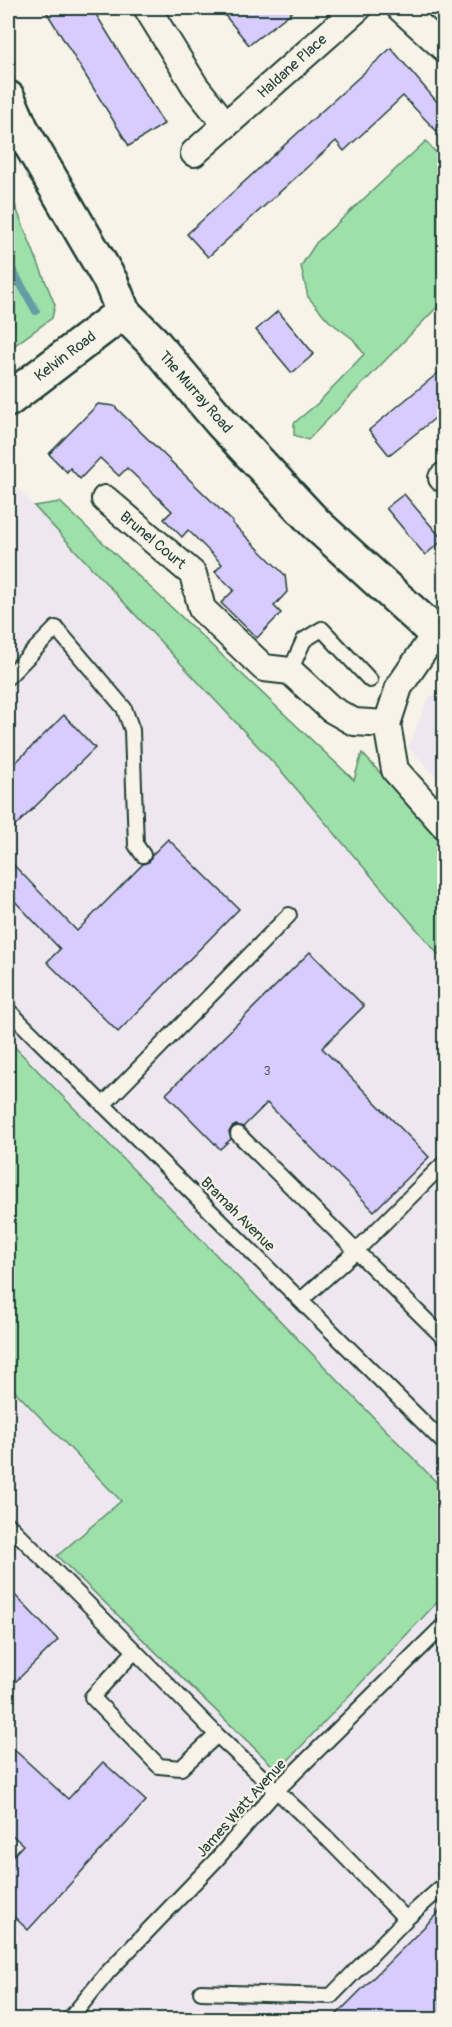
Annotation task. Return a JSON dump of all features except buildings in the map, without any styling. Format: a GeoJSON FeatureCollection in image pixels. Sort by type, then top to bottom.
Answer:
{"type":"FeatureCollection","features":[{"type":"Feature","properties":{"kind":"street"},"geometry":{"type":"LineString","coordinates":[[147,8],[195,86],[226,125]]}},
{"type":"Feature","properties":{"kind":"street","name":"Haldane Place"},"geometry":{"type":"LineString","coordinates":[[194,153],[358,8]]}},
{"type":"Feature","properties":{"kind":"street"},"geometry":{"type":"LineString","coordinates":[[400,8],[444,48]]}},
{"type":"Feature","properties":{"kind":"street","name":"The Murray Road"},"geometry":{"type":"LineString","coordinates":[[8,98],[21,128],[111,282],[123,312],[153,342],[221,422],[316,524],[440,638]]}},
{"type":"Feature","properties":{"kind":"street","name":"Kelvin Road"},"geometry":{"type":"LineString","coordinates":[[8,400],[123,312]]}},
{"type":"Feature","properties":{"kind":"street","name":"Brunel Court"},"geometry":{"type":"LineString","coordinates":[[105,499],[193,574],[202,609],[264,668],[290,671]]}},
{"type":"Feature","properties":{"kind":"street"},"geometry":{"type":"LineString","coordinates":[[440,638],[399,687],[387,724],[395,770],[444,825]]}},
{"type":"Feature","properties":{"kind":"street"},"geometry":{"type":"LineString","coordinates":[[290,671],[331,709],[354,722],[387,724]]}},
{"type":"Feature","properties":{"kind":"lane"},"geometry":{"type":"LineString","coordinates":[[8,677],[56,628],[124,708],[132,730],[136,844],[143,855]]}},
{"type":"Feature","properties":{"kind":"lane"},"geometry":{"type":"LineString","coordinates":[[290,671],[304,640],[322,629],[370,680]]}},
{"type":"Feature","properties":{"kind":"lane"},"geometry":{"type":"LineString","coordinates":[[104,1105],[289,915]]}},
{"type":"Feature","properties":{"kind":"lane","name":"Bramah Avenue"},"geometry":{"type":"LineString","coordinates":[[8,1010],[444,1443]]}},
{"type":"Feature","properties":{"kind":"lane"},"geometry":{"type":"LineString","coordinates":[[238,1134],[444,1338]]}},
{"type":"Feature","properties":{"kind":"lane"},"geometry":{"type":"LineString","coordinates":[[302,1300],[444,1163]]}},
{"type":"Feature","properties":{"kind":"lane"},"geometry":{"type":"LineString","coordinates":[[8,1524],[217,1735],[322,1834],[406,1919]]}},
{"type":"Feature","properties":{"kind":"lane","name":"James Watt Avenue"},"geometry":{"type":"LineString","coordinates":[[69,2019],[107,1974],[216,1860],[276,1791],[444,1625]]}},
{"type":"Feature","properties":{"kind":"lane"},"geometry":{"type":"LineString","coordinates":[[135,1651],[92,1697],[159,1766],[181,1768],[217,1735]]}},
{"type":"Feature","properties":{"kind":"lane"},"geometry":{"type":"LineString","coordinates":[[201,1992],[331,1996],[406,1919],[444,1885]]}},
{"type":"Feature","properties":{"kind":"shaded area"},"geometry":{"type":"Polygon","coordinates":[[[8,478],[282,772],[444,961],[444,2019],[8,2019],[8,478]]]}},
{"type":"Feature","properties":{"kind":"shaded area"},"geometry":{"type":"Polygon","coordinates":[[[444,690],[444,785],[408,747],[429,697],[444,690]]]}},
{"type":"Feature","properties":{"kind":"green space"},"geometry":{"type":"Polygon","coordinates":[[[426,141],[444,162],[444,300],[308,440],[294,435],[294,423],[318,403],[364,354],[353,339],[329,321],[308,297],[301,266],[316,243],[426,141]]]}},
{"type":"Feature","properties":{"kind":"green space"},"geometry":{"type":"Polygon","coordinates":[[[8,188],[55,305],[52,318],[8,350],[8,188]]]}},
{"type":"Feature","properties":{"kind":"green space"},"geometry":{"type":"Polygon","coordinates":[[[60,502],[354,780],[362,753],[444,843],[444,961],[282,772],[34,506],[60,502]]]}},
{"type":"Feature","properties":{"kind":"green space"},"geometry":{"type":"Polygon","coordinates":[[[8,1040],[444,1490],[444,1595],[278,1771],[57,1556],[121,1501],[8,1384],[8,1040]]]}},
{"type":"Feature","properties":{"kind":"waterway"},"geometry":{"type":"LineString","coordinates":[[8,262],[36,311]]}}]}
